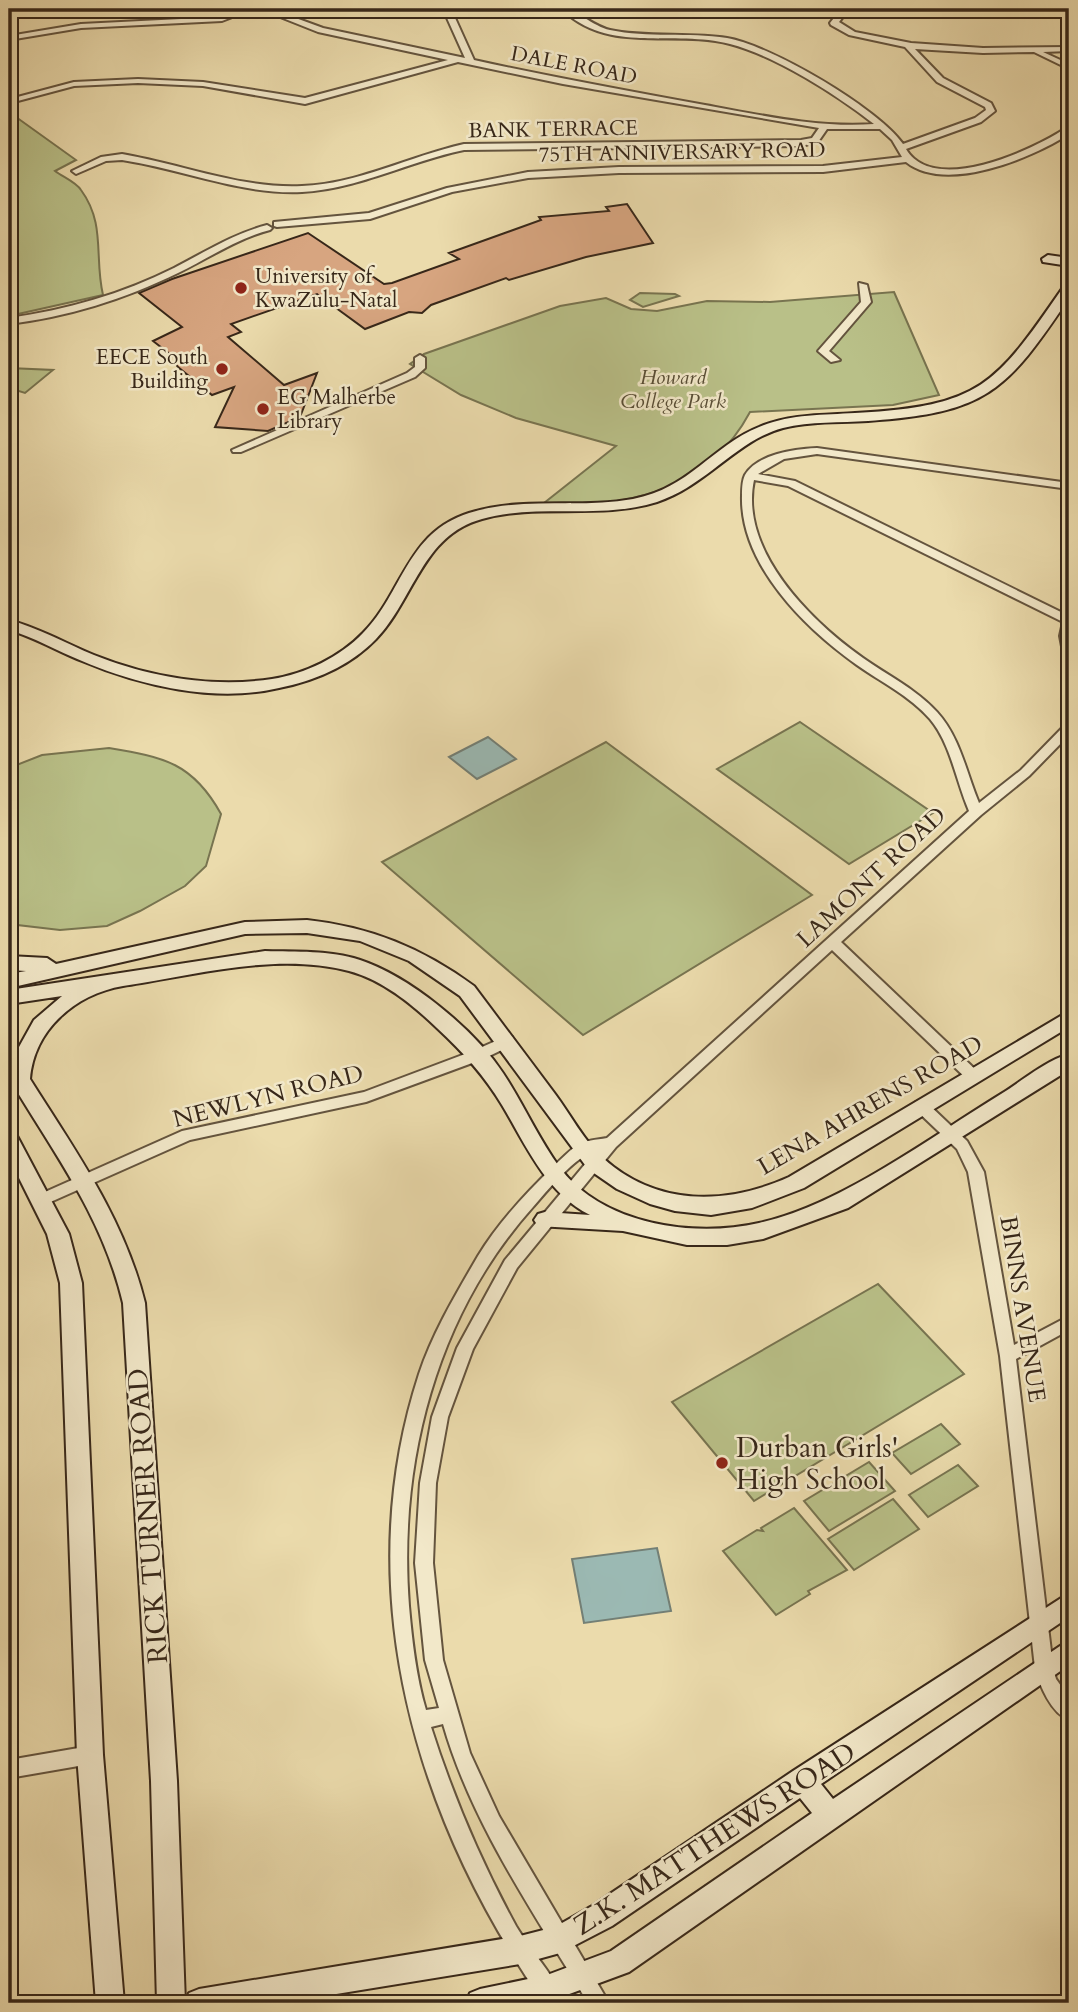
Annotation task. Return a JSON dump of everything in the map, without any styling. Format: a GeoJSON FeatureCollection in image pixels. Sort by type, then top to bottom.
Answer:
{"type":"FeatureCollection","features":[{"type":"Feature","properties":{"kind":"main road"},"geometry":{"type":"LineString","coordinates":[[1048,259],[1069,262]]}},
{"type":"Feature","properties":{"kind":"main road"},"geometry":{"type":"LineString","coordinates":[[9,625],[29,630],[96,662],[162,680],[228,689],[275,685],[329,668],[371,635],[430,543],[443,530],[458,521],[513,509],[603,508],[641,502],[693,481],[751,436],[779,425],[814,419],[918,412],[959,401],[983,390],[1012,368],[1069,289]]}},
{"type":"Feature","properties":{"kind":"main road","name":"LENA AHRENS ROAD"},"geometry":{"type":"LineString","coordinates":[[9,981],[234,930],[307,926],[361,934],[408,951],[446,974],[467,991],[507,1041],[590,1156],[616,1179],[643,1194],[697,1206],[727,1206],[790,1185],[1069,1018]]}},
{"type":"Feature","properties":{"kind":"main road"},"geometry":{"type":"LineString","coordinates":[[154,948],[160,974]]}},
{"type":"Feature","properties":{"kind":"main road"},"geometry":{"type":"LineString","coordinates":[[9,997],[100,981],[265,958],[317,959],[355,965],[409,993],[478,1055],[495,1076],[554,1175],[570,1191],[608,1216],[642,1229]]}},
{"type":"Feature","properties":{"kind":"main road"},"geometry":{"type":"LineString","coordinates":[[9,963],[87,965]]}},
{"type":"Feature","properties":{"kind":"main road"},"geometry":{"type":"LineString","coordinates":[[20,1080],[24,1051],[38,1026],[61,1006],[100,981]]}},
{"type":"Feature","properties":{"kind":"main road","name":"RICK TURNER ROAD"},"geometry":{"type":"LineString","coordinates":[[9,1062],[107,1221],[123,1255],[134,1303],[164,1781],[171,2003]]}},
{"type":"Feature","properties":{"kind":"main road"},"geometry":{"type":"LineString","coordinates":[[545,1220],[642,1229],[687,1237],[727,1237],[763,1231],[841,1202],[1069,1062]]}},
{"type":"Feature","properties":{"kind":"main road"},"geometry":{"type":"LineString","coordinates":[[9,1139],[58,1234],[71,1283],[90,1755],[110,2003]]}},
{"type":"Feature","properties":{"kind":"main road","name":"Z.K. MATTHEWS ROAD"},"geometry":{"type":"LineString","coordinates":[[199,2003],[520,1950],[560,1939],[602,1916],[1069,1604]]}},
{"type":"Feature","properties":{"kind":"main road","name":"Z.K. MATTHEWS ROAD"},"geometry":{"type":"LineString","coordinates":[[480,2003],[551,1996],[619,1962],[1069,1651]]}},
{"type":"Feature","properties":{"kind":"main road"},"geometry":{"type":"LineString","coordinates":[[802,1780],[830,1816]]}},
{"type":"Feature","properties":{"kind":"street"},"geometry":{"type":"LineString","coordinates":[[9,38],[81,26],[222,19],[249,9]]}},
{"type":"Feature","properties":{"kind":"street","name":"DALE ROAD"},"geometry":{"type":"LineString","coordinates":[[264,9],[321,30],[631,95],[824,127],[882,126]]}},
{"type":"Feature","properties":{"kind":"street"},"geometry":{"type":"LineString","coordinates":[[447,9],[471,63]]}},
{"type":"Feature","properties":{"kind":"street"},"geometry":{"type":"LineString","coordinates":[[566,9],[583,21],[627,35],[713,38],[748,46],[837,96],[882,126],[906,159],[926,168]]}},
{"type":"Feature","properties":{"kind":"street"},"geometry":{"type":"LineString","coordinates":[[845,9],[835,18],[834,23],[871,39],[980,51],[1069,49]]}},
{"type":"Feature","properties":{"kind":"street"},"geometry":{"type":"LineString","coordinates":[[900,148],[978,120],[991,111],[988,105],[940,80],[905,43]]}},
{"type":"Feature","properties":{"kind":"street"},"geometry":{"type":"LineString","coordinates":[[1034,51],[1069,66]]}},
{"type":"Feature","properties":{"kind":"street"},"geometry":{"type":"LineString","coordinates":[[14,99],[74,84],[138,81],[209,85],[305,101],[457,59]]}},
{"type":"Feature","properties":{"kind":"street","name":"BANK TERRACE"},"geometry":{"type":"LineString","coordinates":[[76,171],[104,159],[122,157],[258,186],[305,189],[359,180],[464,147],[801,143],[815,140],[824,127]]}},
{"type":"Feature","properties":{"kind":"street"},"geometry":{"type":"LineString","coordinates":[[716,170],[799,174],[885,167],[964,170],[1002,163],[1034,152],[1069,130]]}},
{"type":"Feature","properties":{"kind":"street","name":"75TH ANNIVERSARY ROAD"},"geometry":{"type":"LineString","coordinates":[[9,321],[110,298],[164,276],[225,241],[267,228],[296,221],[370,216],[450,190],[516,177],[619,170],[823,169],[906,159]]}},
{"type":"Feature","properties":{"kind":"street"},"geometry":{"type":"LineString","coordinates":[[816,362],[866,302],[862,285]]}},
{"type":"Feature","properties":{"kind":"street"},"geometry":{"type":"LineString","coordinates":[[823,351],[835,360]]}},
{"type":"Feature","properties":{"kind":"street"},"geometry":{"type":"LineString","coordinates":[[237,450],[411,375],[420,368],[420,358]]}},
{"type":"Feature","properties":{"kind":"street"},"geometry":{"type":"LineString","coordinates":[[749,479],[770,459],[784,453],[817,451],[1069,486]]}},
{"type":"Feature","properties":{"kind":"street"},"geometry":{"type":"LineString","coordinates":[[770,459],[775,472],[791,483],[1069,621],[1066,636],[1069,652]]}},
{"type":"Feature","properties":{"kind":"street"},"geometry":{"type":"LineString","coordinates":[[749,479],[791,483]]}},
{"type":"Feature","properties":{"kind":"street"},"geometry":{"type":"LineString","coordinates":[[749,479],[814,495]]}},
{"type":"Feature","properties":{"kind":"street","name":"LAMONT ROAD"},"geometry":{"type":"LineString","coordinates":[[590,1156],[611,1143],[975,812],[950,743],[934,716],[913,697],[834,642],[805,617],[779,587],[752,532],[747,507],[749,479]]}},
{"type":"Feature","properties":{"kind":"street"},"geometry":{"type":"LineString","coordinates":[[975,812],[1025,773],[1069,728]]}},
{"type":"Feature","properties":{"kind":"street"},"geometry":{"type":"LineString","coordinates":[[833,943],[974,1077]]}},
{"type":"Feature","properties":{"kind":"street","name":"NEWLYN ROAD"},"geometry":{"type":"LineString","coordinates":[[41,1200],[187,1135],[366,1097],[478,1055],[507,1041]]}},
{"type":"Feature","properties":{"kind":"street","name":"BINNS AVENUE"},"geometry":{"type":"LineString","coordinates":[[921,1106],[971,1159],[976,1172],[1008,1356],[1044,1668],[1048,1683],[1069,1711]]}},
{"type":"Feature","properties":{"kind":"street"},"geometry":{"type":"LineString","coordinates":[[551,1996],[520,1950],[434,1768],[405,1651],[398,1566],[400,1506],[406,1450],[424,1382],[438,1343],[478,1268],[528,1200],[554,1175],[590,1156]]}},
{"type":"Feature","properties":{"kind":"street"},"geometry":{"type":"LineString","coordinates":[[590,1156],[570,1191],[511,1264],[482,1313],[449,1388],[440,1417],[428,1483],[424,1563],[434,1660],[461,1754],[492,1823],[599,2003]]}},
{"type":"Feature","properties":{"kind":"street"},"geometry":{"type":"LineString","coordinates":[[1008,1356],[1069,1322]]}},
{"type":"Feature","properties":{"kind":"street"},"geometry":{"type":"LineString","coordinates":[[424,1382],[449,1388]]}},
{"type":"Feature","properties":{"kind":"street"},"geometry":{"type":"LineString","coordinates":[[398,1566],[424,1563]]}},
{"type":"Feature","properties":{"kind":"street"},"geometry":{"type":"LineString","coordinates":[[421,1720],[450,1714]]}},
{"type":"Feature","properties":{"kind":"street"},"geometry":{"type":"LineString","coordinates":[[9,1769],[90,1755]]}},
{"type":"Feature","properties":{"kind":"green space"},"geometry":{"type":"Polygon","coordinates":[[[9,112],[76,160],[55,171],[79,187],[94,215],[103,295],[9,316],[9,112]]]}},
{"type":"Feature","properties":{"kind":"green space","name":"Howard College Park"},"geometry":{"type":"Polygon","coordinates":[[[894,292],[939,395],[893,405],[750,412],[732,440],[710,462],[686,478],[660,490],[602,503],[539,507],[616,446],[516,418],[461,395],[410,364],[424,354],[560,306],[606,298],[631,309],[657,311],[707,301],[770,302],[894,292]]]}},
{"type":"Feature","properties":{"kind":"green space"},"geometry":{"type":"Polygon","coordinates":[[[640,293],[679,296],[643,307],[630,300],[640,293]]]}},
{"type":"Feature","properties":{"kind":"green space"},"geometry":{"type":"Polygon","coordinates":[[[9,368],[53,370],[25,393],[9,388],[9,368]]]}},
{"type":"Feature","properties":{"kind":"green space"},"geometry":{"type":"Polygon","coordinates":[[[800,722],[933,813],[849,864],[717,769],[800,722]]]}},
{"type":"Feature","properties":{"kind":"green space"},"geometry":{"type":"Polygon","coordinates":[[[606,742],[812,895],[583,1035],[382,862],[606,742]]]}},
{"type":"Feature","properties":{"kind":"green space"},"geometry":{"type":"Polygon","coordinates":[[[109,748],[161,759],[188,773],[199,783],[221,814],[206,866],[185,886],[107,926],[60,930],[9,924],[9,768],[42,755],[109,748]]]}},
{"type":"Feature","properties":{"kind":"green space"},"geometry":{"type":"Polygon","coordinates":[[[878,1284],[964,1374],[754,1501],[672,1402],[878,1284]]]}},
{"type":"Feature","properties":{"kind":"green space"},"geometry":{"type":"Polygon","coordinates":[[[941,1424],[960,1444],[911,1474],[892,1453],[941,1424]]]}},
{"type":"Feature","properties":{"kind":"green space"},"geometry":{"type":"Polygon","coordinates":[[[869,1462],[895,1491],[829,1531],[804,1501],[869,1462]]]}},
{"type":"Feature","properties":{"kind":"green space"},"geometry":{"type":"Polygon","coordinates":[[[958,1465],[978,1486],[928,1517],[909,1495],[958,1465]]]}},
{"type":"Feature","properties":{"kind":"green space"},"geometry":{"type":"Polygon","coordinates":[[[893,1499],[919,1529],[854,1570],[828,1539],[893,1499]]]}},
{"type":"Feature","properties":{"kind":"green space"},"geometry":{"type":"Polygon","coordinates":[[[794,1508],[847,1570],[808,1591],[810,1594],[776,1615],[723,1551],[757,1530],[763,1531],[761,1528],[794,1508]]]}},
{"type":"Feature","properties":{"kind":"water"},"geometry":{"type":"Polygon","coordinates":[[[488,737],[516,759],[477,779],[449,757],[488,737]]]}},
{"type":"Feature","properties":{"kind":"water"},"geometry":{"type":"Polygon","coordinates":[[[657,1548],[671,1611],[584,1623],[572,1559],[657,1548]]]}},
{"type":"Feature","properties":{"kind":"building"},"geometry":{"type":"Polygon","coordinates":[[[627,204],[653,243],[586,257],[509,280],[506,278],[431,305],[422,313],[409,312],[365,329],[317,294],[231,324],[241,332],[228,337],[284,385],[317,373],[300,417],[268,431],[215,427],[234,387],[212,395],[178,367],[175,363],[179,361],[153,341],[182,327],[139,293],[172,279],[308,233],[384,284],[392,283],[459,259],[449,253],[541,220],[539,217],[609,211],[606,207],[627,204]]]}},
{"type":"Feature","properties":{"kind":"place","name":"University of KwaZulu-Natal"},"geometry":{"type":"Point","coordinates":[241,288]}},
{"type":"Feature","properties":{"kind":"place","name":"EECE South Building"},"geometry":{"type":"Point","coordinates":[222,369]}},
{"type":"Feature","properties":{"kind":"place","name":"EG Malherbe Library"},"geometry":{"type":"Point","coordinates":[263,409]}},
{"type":"Feature","properties":{"kind":"place","name":"Durban Girls' High School"},"geometry":{"type":"Point","coordinates":[722,1463]}}]}
